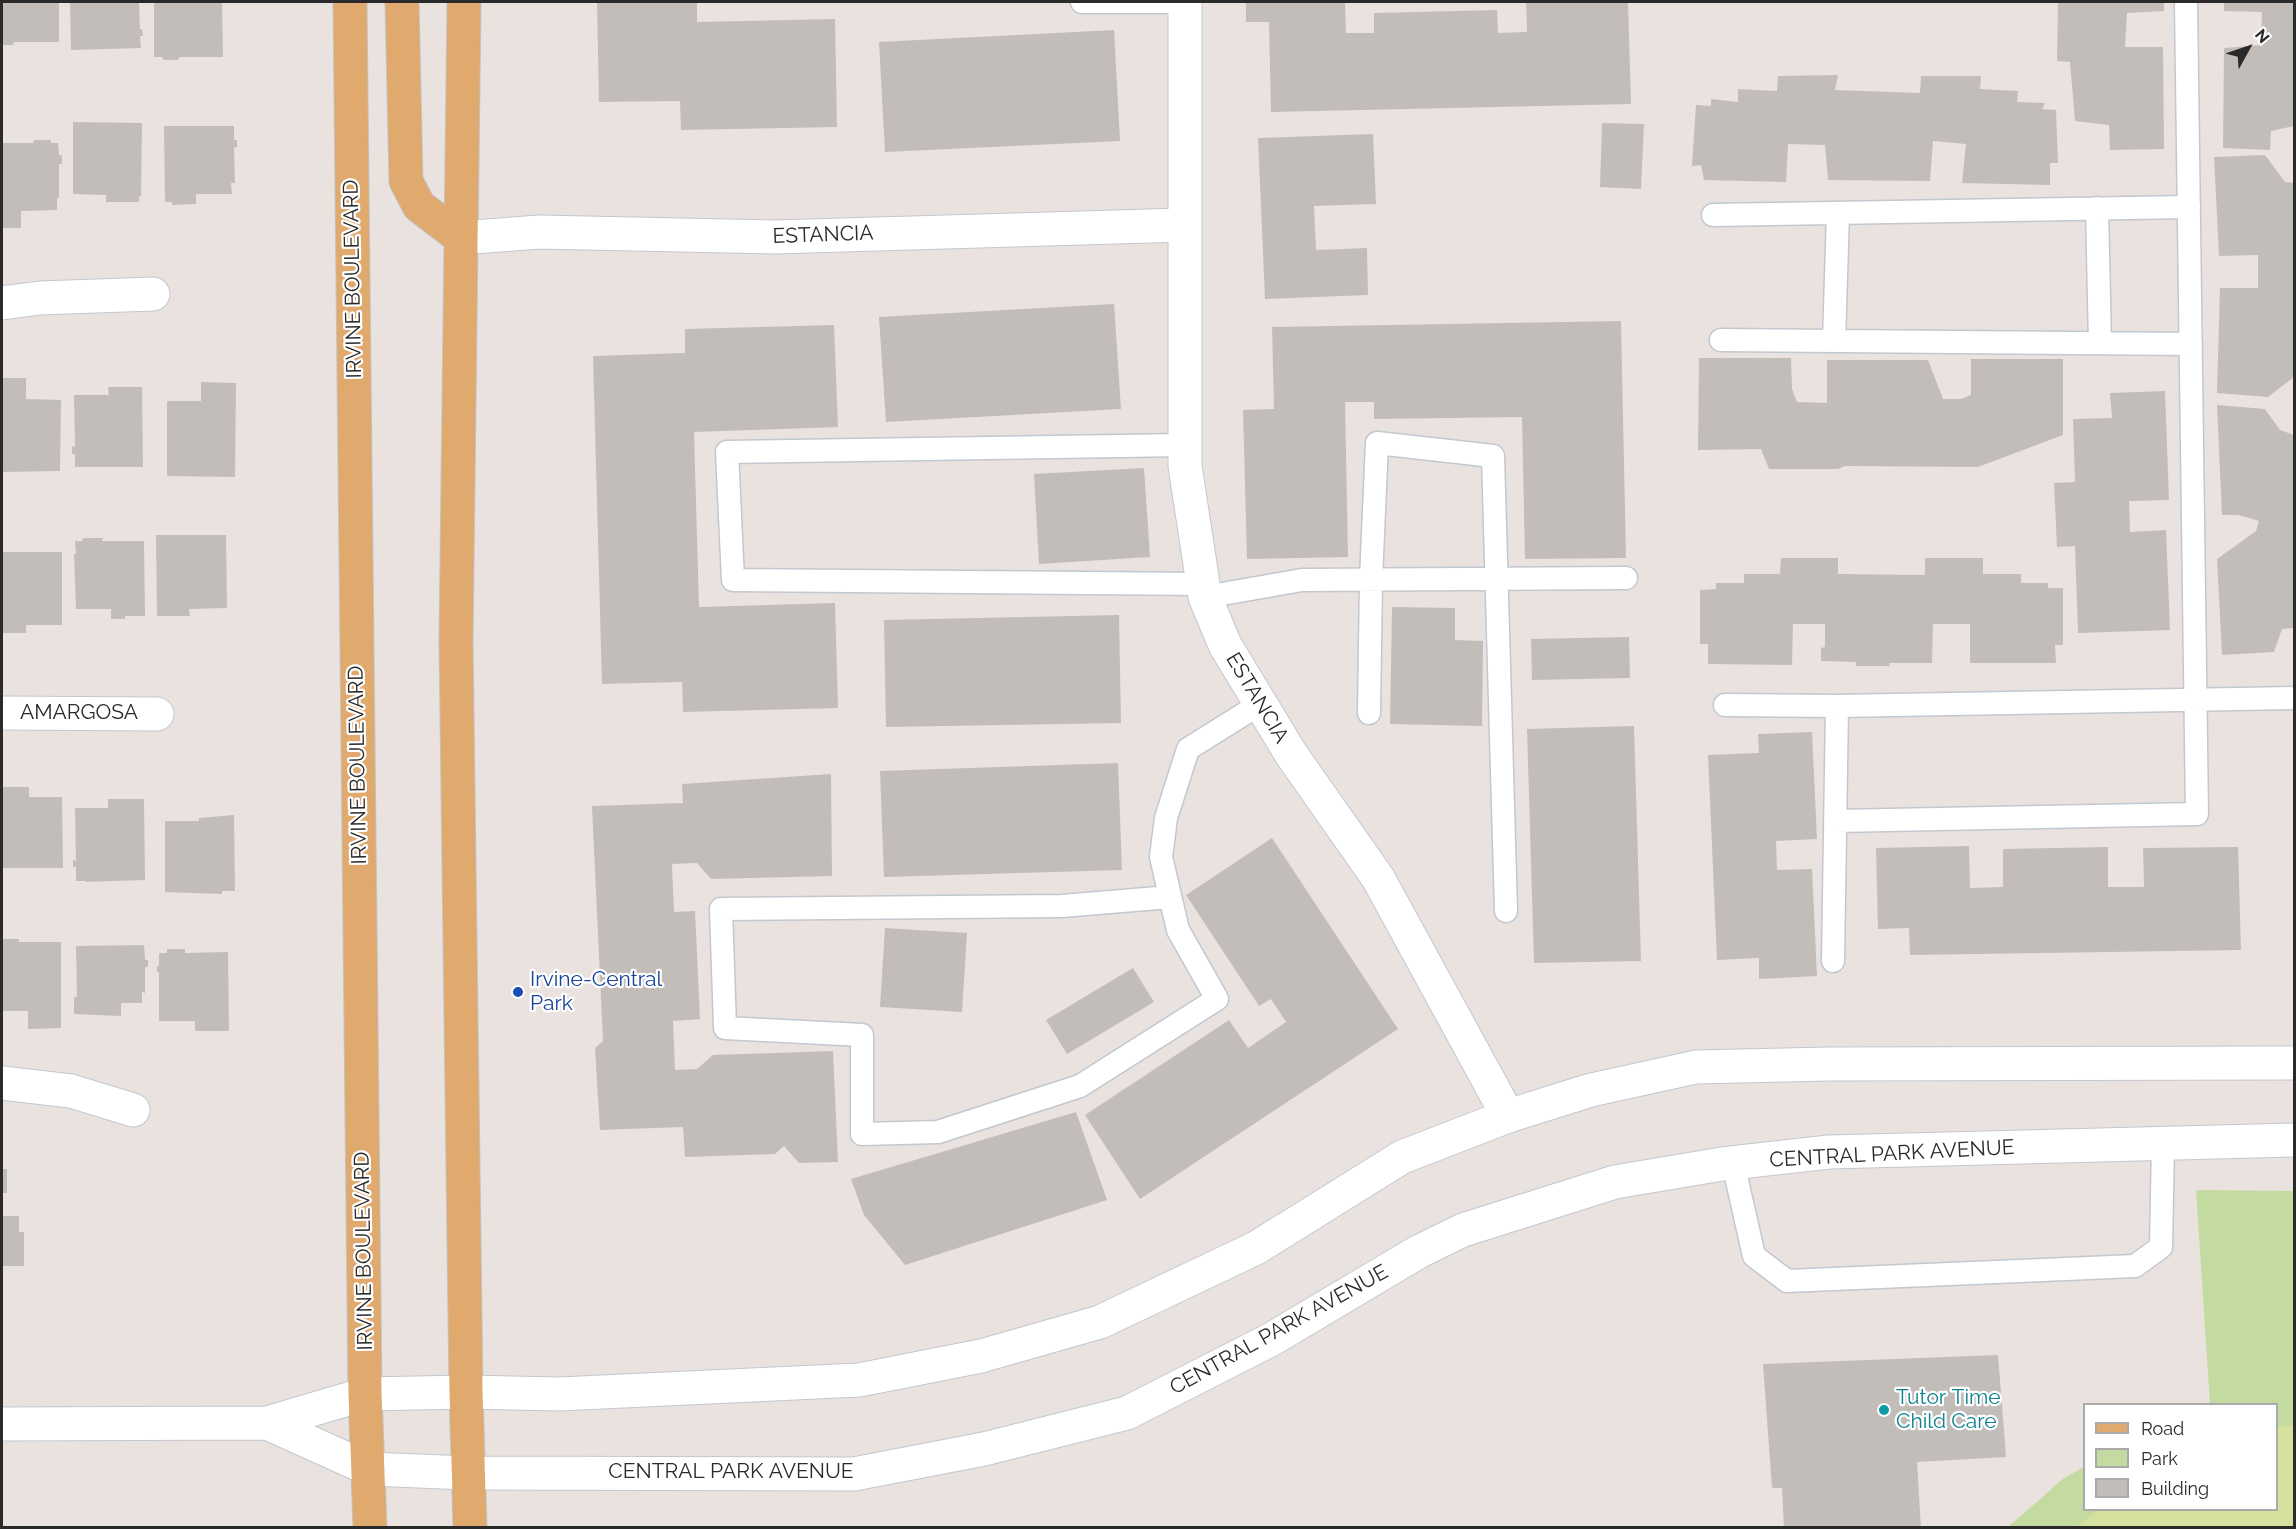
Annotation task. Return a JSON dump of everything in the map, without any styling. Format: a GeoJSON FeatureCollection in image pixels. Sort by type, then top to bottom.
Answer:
{"type":"FeatureCollection","features":[{"type":"Feature","properties":{"kind":"main road","name":"IRVINE BOULEVARD"},"geometry":{"type":"LineString","coordinates":[[350,2],[365,1394],[370,1527]]}},
{"type":"Feature","properties":{"kind":"main road"},"geometry":{"type":"LineString","coordinates":[[402,2],[406,181],[419,206],[461,238]]}},
{"type":"Feature","properties":{"kind":"main road"},"geometry":{"type":"LineString","coordinates":[[464,2],[456,641],[466,1392],[470,1527]]}},
{"type":"Feature","properties":{"kind":"street","name":"ESTANCIA"},"geometry":{"type":"LineString","coordinates":[[1185,2],[1185,466],[1204,591],[1225,645],[1291,754],[1378,878],[1508,1116]]}},
{"type":"Feature","properties":{"kind":"street","name":"ESTANCIA"},"geometry":{"type":"LineString","coordinates":[[461,238],[539,232],[775,237],[1184,225]]}},
{"type":"Feature","properties":{"kind":"street"},"geometry":{"type":"LineString","coordinates":[[2,303],[40,298],[153,294]]}},
{"type":"Feature","properties":{"kind":"street","name":"AMARGOSA"},"geometry":{"type":"LineString","coordinates":[[2,713],[157,714]]}},
{"type":"Feature","properties":{"kind":"street","name":"CENTRAL PARK AVENUE"},"geometry":{"type":"LineString","coordinates":[[2,1424],[267,1423],[365,1394],[466,1392],[559,1394],[859,1380],[981,1356],[1100,1322],[1256,1248],[1402,1158],[1508,1116],[1591,1090],[1696,1067],[1829,1064],[2295,1063]]}},
{"type":"Feature","properties":{"kind":"street"},"geometry":{"type":"LineString","coordinates":[[2,1083],[71,1091],[133,1110]]}},
{"type":"Feature","properties":{"kind":"street","name":"CENTRAL PARK AVENUE"},"geometry":{"type":"LineString","coordinates":[[267,1423],[369,1469],[468,1473],[854,1474],[984,1449],[1127,1413],[1272,1339],[1418,1252],[1463,1230],[1615,1182],[1733,1163],[1829,1152],[2295,1140]]}},
{"type":"Feature","properties":{"kind":"lane"},"geometry":{"type":"LineString","coordinates":[[1082,2],[1185,2]]}},
{"type":"Feature","properties":{"kind":"lane"},"geometry":{"type":"LineString","coordinates":[[1836,821],[2197,814],[2186,2]]}},
{"type":"Feature","properties":{"kind":"lane"},"geometry":{"type":"LineString","coordinates":[[1713,215],[2189,207]]}},
{"type":"Feature","properties":{"kind":"lane"},"geometry":{"type":"LineString","coordinates":[[2097,208],[2100,343]]}},
{"type":"Feature","properties":{"kind":"lane"},"geometry":{"type":"LineString","coordinates":[[1834,341],[1838,213]]}},
{"type":"Feature","properties":{"kind":"lane"},"geometry":{"type":"LineString","coordinates":[[1721,340],[2191,344]]}},
{"type":"Feature","properties":{"kind":"lane"},"geometry":{"type":"LineString","coordinates":[[1369,713],[1371,579],[1377,443],[1493,456],[1506,910]]}},
{"type":"Feature","properties":{"kind":"lane"},"geometry":{"type":"LineString","coordinates":[[1185,445],[727,452],[733,580],[1204,591],[1302,580],[1626,578]]}},
{"type":"Feature","properties":{"kind":"lane"},"geometry":{"type":"LineString","coordinates":[[1725,705],[1837,706],[2295,698]]}},
{"type":"Feature","properties":{"kind":"lane"},"geometry":{"type":"LineString","coordinates":[[1170,897],[1062,906],[721,909],[725,1028],[862,1035],[862,1134],[938,1132],[1080,1086],[1217,999],[1178,930],[1161,857],[1166,818],[1188,749],[1260,704]]}},
{"type":"Feature","properties":{"kind":"lane"},"geometry":{"type":"LineString","coordinates":[[1833,961],[1837,706]]}},
{"type":"Feature","properties":{"kind":"lane"},"geometry":{"type":"LineString","coordinates":[[1733,1163],[1754,1256],[1787,1281],[1799,1281],[2135,1266],[2161,1247],[2163,1144]]}},
{"type":"Feature","properties":{"kind":"green space"},"geometry":{"type":"Polygon","coordinates":[[[2196,1190],[2294,1191],[2294,1527],[2007,1528],[2064,1478],[2083,1468],[2083,1511],[2278,1511],[2278,1403],[2210,1403],[2196,1190]]]}},
{"type":"Feature","properties":{"kind":"green space"},"geometry":{"type":"Polygon","coordinates":[[[2294,1425],[2294,1527],[2076,1527],[2097,1511],[2278,1511],[2278,1427],[2294,1425]]]}},
{"type":"Feature","properties":{"kind":"building"},"geometry":{"type":"Polygon","coordinates":[[[2,2],[59,2],[59,42],[14,42],[13,45],[2,45],[2,2]]]}},
{"type":"Feature","properties":{"kind":"building"},"geometry":{"type":"Polygon","coordinates":[[[70,2],[139,2],[140,29],[142,29],[143,36],[140,36],[141,48],[71,50],[70,2]]]}},
{"type":"Feature","properties":{"kind":"building"},"geometry":{"type":"Polygon","coordinates":[[[154,2],[222,2],[223,57],[180,57],[178,60],[164,60],[162,57],[154,57],[154,2]]]}},
{"type":"Feature","properties":{"kind":"building"},"geometry":{"type":"Polygon","coordinates":[[[597,2],[697,2],[697,22],[835,19],[837,127],[681,130],[680,101],[599,102],[597,2]]]}},
{"type":"Feature","properties":{"kind":"building"},"geometry":{"type":"Polygon","coordinates":[[[1246,2],[1345,2],[1346,33],[1374,33],[1374,13],[1497,10],[1498,33],[1527,32],[1526,2],[1628,2],[1631,104],[1271,112],[1269,22],[1246,22],[1246,2]]]}},
{"type":"Feature","properties":{"kind":"building"},"geometry":{"type":"Polygon","coordinates":[[[2058,2],[2164,2],[2164,11],[2127,13],[2125,47],[2163,47],[2164,149],[2110,150],[2109,125],[2075,121],[2070,62],[2057,61],[2058,2]]]}},
{"type":"Feature","properties":{"kind":"building"},"geometry":{"type":"Polygon","coordinates":[[[2224,2],[2294,2],[2294,126],[2271,131],[2270,150],[2223,148],[2224,48],[2261,45],[2262,12],[2224,11],[2224,2]]]}},
{"type":"Feature","properties":{"kind":"building"},"geometry":{"type":"Polygon","coordinates":[[[1114,30],[1120,141],[885,152],[879,42],[1114,30]]]}},
{"type":"Feature","properties":{"kind":"building"},"geometry":{"type":"Polygon","coordinates":[[[1838,75],[1835,90],[1920,93],[1921,76],[1981,76],[1980,89],[2018,91],[2017,102],[2045,103],[2042,109],[2056,110],[2058,163],[2050,163],[2050,185],[1962,183],[1966,144],[1933,141],[1930,181],[1828,180],[1825,145],[1788,144],[1786,182],[1704,180],[1701,165],[1692,166],[1696,105],[1711,106],[1711,99],[1738,102],[1738,89],[1777,91],[1778,76],[1838,75]]]}},
{"type":"Feature","properties":{"kind":"building"},"geometry":{"type":"Polygon","coordinates":[[[73,122],[142,123],[141,197],[139,196],[139,202],[106,202],[106,195],[73,194],[73,122]]]}},
{"type":"Feature","properties":{"kind":"building"},"geometry":{"type":"Polygon","coordinates":[[[1602,123],[1644,124],[1641,189],[1600,187],[1602,123]]]}},
{"type":"Feature","properties":{"kind":"building"},"geometry":{"type":"Polygon","coordinates":[[[164,126],[234,126],[234,140],[237,140],[237,147],[234,147],[235,183],[231,183],[232,194],[196,194],[196,204],[172,205],[172,202],[165,202],[164,126]]]}},
{"type":"Feature","properties":{"kind":"building"},"geometry":{"type":"Polygon","coordinates":[[[1373,134],[1376,204],[1314,206],[1316,250],[1367,248],[1368,295],[1265,299],[1258,138],[1373,134]]]}},
{"type":"Feature","properties":{"kind":"building"},"geometry":{"type":"Polygon","coordinates":[[[34,140],[51,140],[51,143],[58,143],[59,155],[62,155],[62,164],[59,164],[57,210],[21,211],[21,228],[2,228],[2,143],[33,143],[34,140]]]}},
{"type":"Feature","properties":{"kind":"building"},"geometry":{"type":"Polygon","coordinates":[[[2265,155],[2285,182],[2294,183],[2294,377],[2268,397],[2217,393],[2220,288],[2258,288],[2258,255],[2219,256],[2214,157],[2265,155]]]}},
{"type":"Feature","properties":{"kind":"building"},"geometry":{"type":"Polygon","coordinates":[[[1114,304],[1121,409],[886,422],[879,317],[1114,304]]]}},
{"type":"Feature","properties":{"kind":"building"},"geometry":{"type":"Polygon","coordinates":[[[1621,321],[1626,558],[1525,559],[1522,417],[1374,419],[1374,402],[1345,402],[1348,557],[1247,559],[1243,410],[1274,409],[1272,327],[1621,321]]]}},
{"type":"Feature","properties":{"kind":"building"},"geometry":{"type":"Polygon","coordinates":[[[834,325],[838,427],[694,432],[699,607],[835,603],[838,708],[683,712],[682,682],[602,684],[593,356],[685,353],[685,329],[834,325]]]}},
{"type":"Feature","properties":{"kind":"building"},"geometry":{"type":"Polygon","coordinates":[[[1699,358],[1791,358],[1792,389],[1797,402],[1827,403],[1827,360],[1928,360],[1943,399],[1961,399],[1971,395],[1971,359],[2063,359],[2063,435],[1978,467],[1845,466],[1838,469],[1769,469],[1761,449],[1698,450],[1699,358]]]}},
{"type":"Feature","properties":{"kind":"building"},"geometry":{"type":"Polygon","coordinates":[[[2,378],[26,378],[26,399],[61,400],[60,471],[2,472],[2,378]]]}},
{"type":"Feature","properties":{"kind":"building"},"geometry":{"type":"Polygon","coordinates":[[[201,382],[236,383],[235,477],[167,476],[167,401],[201,401],[201,382]]]}},
{"type":"Feature","properties":{"kind":"building"},"geometry":{"type":"Polygon","coordinates":[[[108,387],[142,387],[143,467],[75,467],[75,454],[72,454],[72,447],[75,446],[74,395],[109,395],[108,387]]]}},
{"type":"Feature","properties":{"kind":"building"},"geometry":{"type":"Polygon","coordinates":[[[2165,391],[2169,500],[2129,501],[2130,532],[2166,530],[2170,630],[2078,633],[2075,546],[2057,547],[2054,483],[2075,482],[2073,419],[2112,418],[2110,393],[2165,391]]]}},
{"type":"Feature","properties":{"kind":"building"},"geometry":{"type":"Polygon","coordinates":[[[2217,405],[2265,409],[2280,430],[2294,435],[2294,628],[2282,629],[2274,652],[2222,655],[2217,559],[2256,531],[2259,521],[2239,515],[2222,515],[2217,405]]]}},
{"type":"Feature","properties":{"kind":"building"},"geometry":{"type":"Polygon","coordinates":[[[1144,468],[1150,557],[1039,564],[1034,474],[1144,468]]]}},
{"type":"Feature","properties":{"kind":"building"},"geometry":{"type":"Polygon","coordinates":[[[156,535],[226,535],[227,608],[189,609],[190,616],[157,616],[156,535]]]}},
{"type":"Feature","properties":{"kind":"building"},"geometry":{"type":"Polygon","coordinates":[[[83,538],[103,538],[102,541],[144,541],[145,616],[111,619],[111,609],[76,609],[75,541],[82,541],[83,538]]]}},
{"type":"Feature","properties":{"kind":"building"},"geometry":{"type":"Polygon","coordinates":[[[2,552],[62,552],[62,625],[26,625],[26,633],[2,633],[2,552]]]}},
{"type":"Feature","properties":{"kind":"building"},"geometry":{"type":"Polygon","coordinates":[[[1781,558],[1838,558],[1838,574],[1925,575],[1925,558],[1983,558],[1983,574],[2021,574],[2021,583],[2048,583],[2048,588],[2063,588],[2063,645],[2055,645],[2056,663],[1970,663],[1970,624],[1933,624],[1932,663],[1856,666],[1856,662],[1821,661],[1821,648],[1825,647],[1825,624],[1793,624],[1792,665],[1708,664],[1708,644],[1700,644],[1700,590],[1716,589],[1716,583],[1744,583],[1744,574],[1780,574],[1781,558]]]}},
{"type":"Feature","properties":{"kind":"building"},"geometry":{"type":"Polygon","coordinates":[[[1392,607],[1455,608],[1455,640],[1483,641],[1482,726],[1390,724],[1392,607]]]}},
{"type":"Feature","properties":{"kind":"building"},"geometry":{"type":"Polygon","coordinates":[[[1119,615],[1121,723],[886,727],[884,620],[1119,615]]]}},
{"type":"Feature","properties":{"kind":"building"},"geometry":{"type":"Polygon","coordinates":[[[1629,637],[1630,678],[1532,680],[1531,639],[1629,637]]]}},
{"type":"Feature","properties":{"kind":"building"},"geometry":{"type":"Polygon","coordinates":[[[1634,726],[1641,961],[1534,963],[1527,729],[1634,726]]]}},
{"type":"Feature","properties":{"kind":"building"},"geometry":{"type":"Polygon","coordinates":[[[1812,732],[1817,839],[1776,841],[1777,870],[1812,869],[1817,976],[1759,979],[1759,958],[1717,960],[1708,755],[1759,753],[1758,734],[1812,732]]]}},
{"type":"Feature","properties":{"kind":"building"},"geometry":{"type":"Polygon","coordinates":[[[1118,763],[1122,870],[884,877],[880,771],[1118,763]]]}},
{"type":"Feature","properties":{"kind":"building"},"geometry":{"type":"Polygon","coordinates":[[[831,774],[832,876],[711,879],[697,863],[672,864],[674,912],[695,911],[700,1019],[673,1021],[675,1070],[697,1069],[713,1055],[833,1051],[838,1162],[799,1163],[784,1146],[775,1154],[685,1157],[683,1127],[600,1130],[595,1048],[603,1041],[592,806],[683,803],[682,784],[831,774]]]}},
{"type":"Feature","properties":{"kind":"building"},"geometry":{"type":"Polygon","coordinates":[[[2,787],[29,787],[29,797],[62,797],[63,868],[2,868],[2,787]]]}},
{"type":"Feature","properties":{"kind":"building"},"geometry":{"type":"Polygon","coordinates":[[[108,799],[144,799],[145,880],[76,881],[76,867],[73,867],[73,860],[76,861],[75,808],[108,808],[108,799]]]}},
{"type":"Feature","properties":{"kind":"building"},"geometry":{"type":"Polygon","coordinates":[[[234,815],[235,891],[222,891],[222,894],[165,892],[165,821],[199,821],[199,818],[234,815]]]}},
{"type":"Feature","properties":{"kind":"building"},"geometry":{"type":"Polygon","coordinates":[[[1272,838],[1398,1029],[1140,1199],[1085,1115],[1229,1020],[1248,1048],[1286,1022],[1271,999],[1259,1006],[1186,895],[1272,838]]]}},
{"type":"Feature","properties":{"kind":"building"},"geometry":{"type":"Polygon","coordinates":[[[1969,846],[1970,888],[2003,887],[2003,849],[2108,847],[2108,887],[2144,887],[2143,848],[2238,847],[2241,950],[1910,955],[1909,928],[1878,929],[1876,848],[1969,846]]]}},
{"type":"Feature","properties":{"kind":"building"},"geometry":{"type":"Polygon","coordinates":[[[885,928],[967,933],[962,1012],[880,1007],[885,928]]]}},
{"type":"Feature","properties":{"kind":"building"},"geometry":{"type":"Polygon","coordinates":[[[2,939],[19,939],[19,942],[61,942],[61,1028],[28,1029],[28,1011],[2,1011],[2,939]]]}},
{"type":"Feature","properties":{"kind":"building"},"geometry":{"type":"Polygon","coordinates":[[[144,945],[148,967],[145,967],[145,993],[142,992],[142,1003],[121,1003],[121,1016],[74,1014],[74,997],[77,997],[76,946],[144,945]]]}},
{"type":"Feature","properties":{"kind":"building"},"geometry":{"type":"Polygon","coordinates":[[[167,949],[185,949],[185,953],[228,952],[229,1031],[195,1031],[195,1021],[159,1021],[157,966],[159,966],[159,953],[167,953],[167,949]]]}},
{"type":"Feature","properties":{"kind":"building"},"geometry":{"type":"Polygon","coordinates":[[[1133,968],[1154,1002],[1067,1054],[1046,1020],[1133,968]]]}},
{"type":"Feature","properties":{"kind":"building"},"geometry":{"type":"Polygon","coordinates":[[[1076,1112],[1107,1200],[905,1265],[864,1215],[851,1179],[1076,1112]]]}},
{"type":"Feature","properties":{"kind":"building"},"geometry":{"type":"Polygon","coordinates":[[[2,1169],[7,1169],[7,1193],[2,1193],[2,1169]]]}},
{"type":"Feature","properties":{"kind":"building"},"geometry":{"type":"Polygon","coordinates":[[[2,1216],[19,1216],[19,1232],[24,1232],[24,1266],[2,1266],[2,1216]]]}},
{"type":"Feature","properties":{"kind":"building","name":"Tutor Time Child Care"},"geometry":{"type":"Polygon","coordinates":[[[1998,1355],[2006,1457],[1917,1462],[1921,1528],[1784,1528],[1782,1488],[1772,1488],[1763,1364],[1998,1355]]]}},
{"type":"Feature","properties":{"kind":"place","name":"Irvine-Central Park"},"geometry":{"type":"Point","coordinates":[518,992]}},
{"type":"Feature","properties":{"kind":"place","name":"Tutor Time Child Care"},"geometry":{"type":"Point","coordinates":[1884,1410]}}]}
